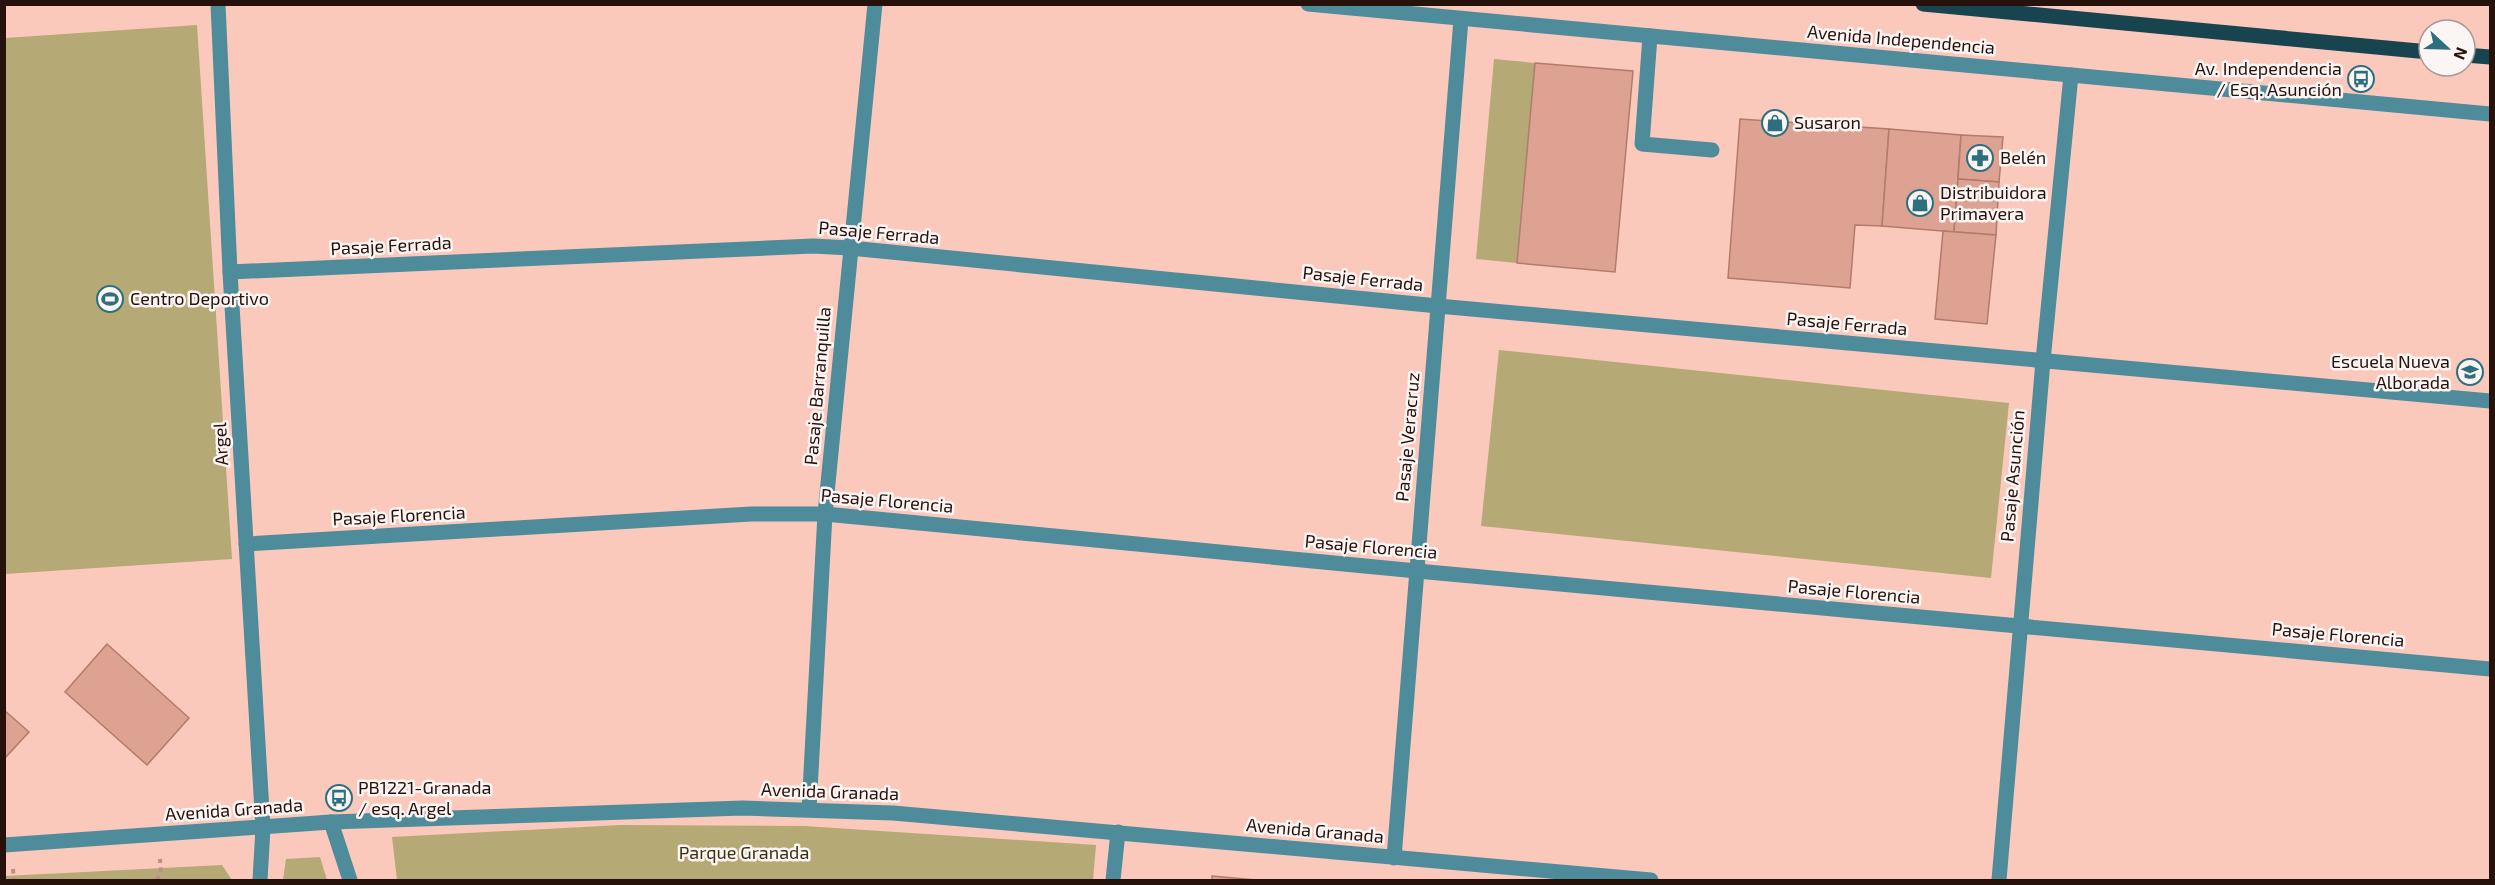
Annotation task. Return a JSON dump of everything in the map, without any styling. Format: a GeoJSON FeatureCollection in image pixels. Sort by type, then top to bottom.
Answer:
{"type":"FeatureCollection","features":[{"type":"Feature","properties":{"kind":"main road","name":"Avenida Independencia"},"geometry":{"type":"LineString","coordinates":[[1923,4],[2417,51]]}},
{"type":"Feature","properties":{"kind":"street","name":"Argel"},"geometry":{"type":"LineString","coordinates":[[218,4],[230,272],[263,828],[260,880]]}},
{"type":"Feature","properties":{"kind":"street","name":"Pasaje Barranquilla"},"geometry":{"type":"LineString","coordinates":[[808,809],[825,514],[875,4]]}},
{"type":"Feature","properties":{"kind":"street","name":"Avenida Independencia"},"geometry":{"type":"LineString","coordinates":[[1308,4],[2490,114]]}},
{"type":"Feature","properties":{"kind":"street","name":"Pasaje Veracruz"},"geometry":{"type":"LineString","coordinates":[[1394,858],[1461,19]]}},
{"type":"Feature","properties":{"kind":"street"},"geometry":{"type":"LineString","coordinates":[[1650,36],[1642,144],[1712,150]]}},
{"type":"Feature","properties":{"kind":"street","name":"Pasaje Asunción"},"geometry":{"type":"LineString","coordinates":[[1999,880],[2019,627],[2071,75]]}},
{"type":"Feature","properties":{"kind":"street","name":"Pasaje Ferrada"},"geometry":{"type":"LineString","coordinates":[[230,272],[803,247],[850,248],[1438,306],[2490,401]]}},
{"type":"Feature","properties":{"kind":"street","name":"Pasaje Florencia"},"geometry":{"type":"LineString","coordinates":[[246,544],[739,515],[825,514],[1417,571],[2490,669]]}},
{"type":"Feature","properties":{"kind":"street","name":"Avenida Granada"},"geometry":{"type":"LineString","coordinates":[[4,845],[331,822],[731,809],[808,809],[1118,832],[1652,880]]}},
{"type":"Feature","properties":{"kind":"street"},"geometry":{"type":"LineString","coordinates":[[331,822],[350,880]]}},
{"type":"Feature","properties":{"kind":"street"},"geometry":{"type":"LineString","coordinates":[[1113,880],[1118,832]]}},
{"type":"Feature","properties":{"kind":"green space","name":"Centro Deportivo"},"geometry":{"type":"Polygon","coordinates":[[[197,25],[232,559],[5,574],[5,38],[197,25]]]}},
{"type":"Feature","properties":{"kind":"green space"},"geometry":{"type":"Polygon","coordinates":[[[1494,59],[1535,63],[1517,263],[1476,259],[1494,59]]]}},
{"type":"Feature","properties":{"kind":"green space"},"geometry":{"type":"Polygon","coordinates":[[[1499,350],[2009,403],[1991,578],[1481,526],[1499,350]]]}},
{"type":"Feature","properties":{"kind":"green space","name":"Parque Granada"},"geometry":{"type":"Polygon","coordinates":[[[621,825],[804,826],[1096,845],[1093,880],[397,880],[392,837],[621,825]]]}},
{"type":"Feature","properties":{"kind":"green space"},"geometry":{"type":"Polygon","coordinates":[[[320,857],[327,880],[283,880],[286,859],[320,857]]]}},
{"type":"Feature","properties":{"kind":"green space"},"geometry":{"type":"Polygon","coordinates":[[[222,865],[232,880],[5,880],[5,876],[222,865]]]}},
{"type":"Feature","properties":{"kind":"building"},"geometry":{"type":"Polygon","coordinates":[[[1535,63],[1633,71],[1615,272],[1517,263],[1535,63]]]}},
{"type":"Feature","properties":{"kind":"building"},"geometry":{"type":"Polygon","coordinates":[[[1740,119],[1889,129],[1882,226],[1855,225],[1850,288],[1728,278],[1740,119]]]}},
{"type":"Feature","properties":{"kind":"building","name":"Distribuidora Primavera"},"geometry":{"type":"Polygon","coordinates":[[[1889,129],[1961,135],[1954,232],[1882,226],[1889,129]]]}},
{"type":"Feature","properties":{"kind":"building","name":"Belén"},"geometry":{"type":"Polygon","coordinates":[[[1961,135],[2003,137],[1999,182],[1958,179],[1961,135]]]}},
{"type":"Feature","properties":{"kind":"building"},"geometry":{"type":"Polygon","coordinates":[[[1958,179],[1999,182],[1996,235],[1954,232],[1958,179]]]}},
{"type":"Feature","properties":{"kind":"building"},"geometry":{"type":"Polygon","coordinates":[[[1943,231],[1996,235],[1987,324],[1935,319],[1943,231]]]}},
{"type":"Feature","properties":{"kind":"building"},"geometry":{"type":"Polygon","coordinates":[[[107,644],[189,718],[147,765],[65,692],[107,644]]]}},
{"type":"Feature","properties":{"kind":"building"},"geometry":{"type":"Polygon","coordinates":[[[4,710],[29,732],[4,759],[4,710]]]}},
{"type":"Feature","properties":{"kind":"building"},"geometry":{"type":"Polygon","coordinates":[[[1212,876],[1256,880],[1212,880],[1212,876]]]}},
{"type":"Feature","properties":{"kind":"place","name":"Av. Independencia / Esq. Asunción"},"geometry":{"type":"Point","coordinates":[2361,79]}},
{"type":"Feature","properties":{"kind":"place","name":"Susaron"},"geometry":{"type":"Point","coordinates":[1775,123]}},
{"type":"Feature","properties":{"kind":"place","name":"Belén"},"geometry":{"type":"Point","coordinates":[1980,158]}},
{"type":"Feature","properties":{"kind":"place","name":"Distribuidora Primavera"},"geometry":{"type":"Point","coordinates":[1920,203]}},
{"type":"Feature","properties":{"kind":"place","name":"Centro Deportivo"},"geometry":{"type":"Point","coordinates":[110,299]}},
{"type":"Feature","properties":{"kind":"place","name":"Escuela Nueva Alborada"},"geometry":{"type":"Point","coordinates":[2470,372]}},
{"type":"Feature","properties":{"kind":"place","name":"PB1221-Granada / esq. Argel"},"geometry":{"type":"Point","coordinates":[339,798]}}]}
